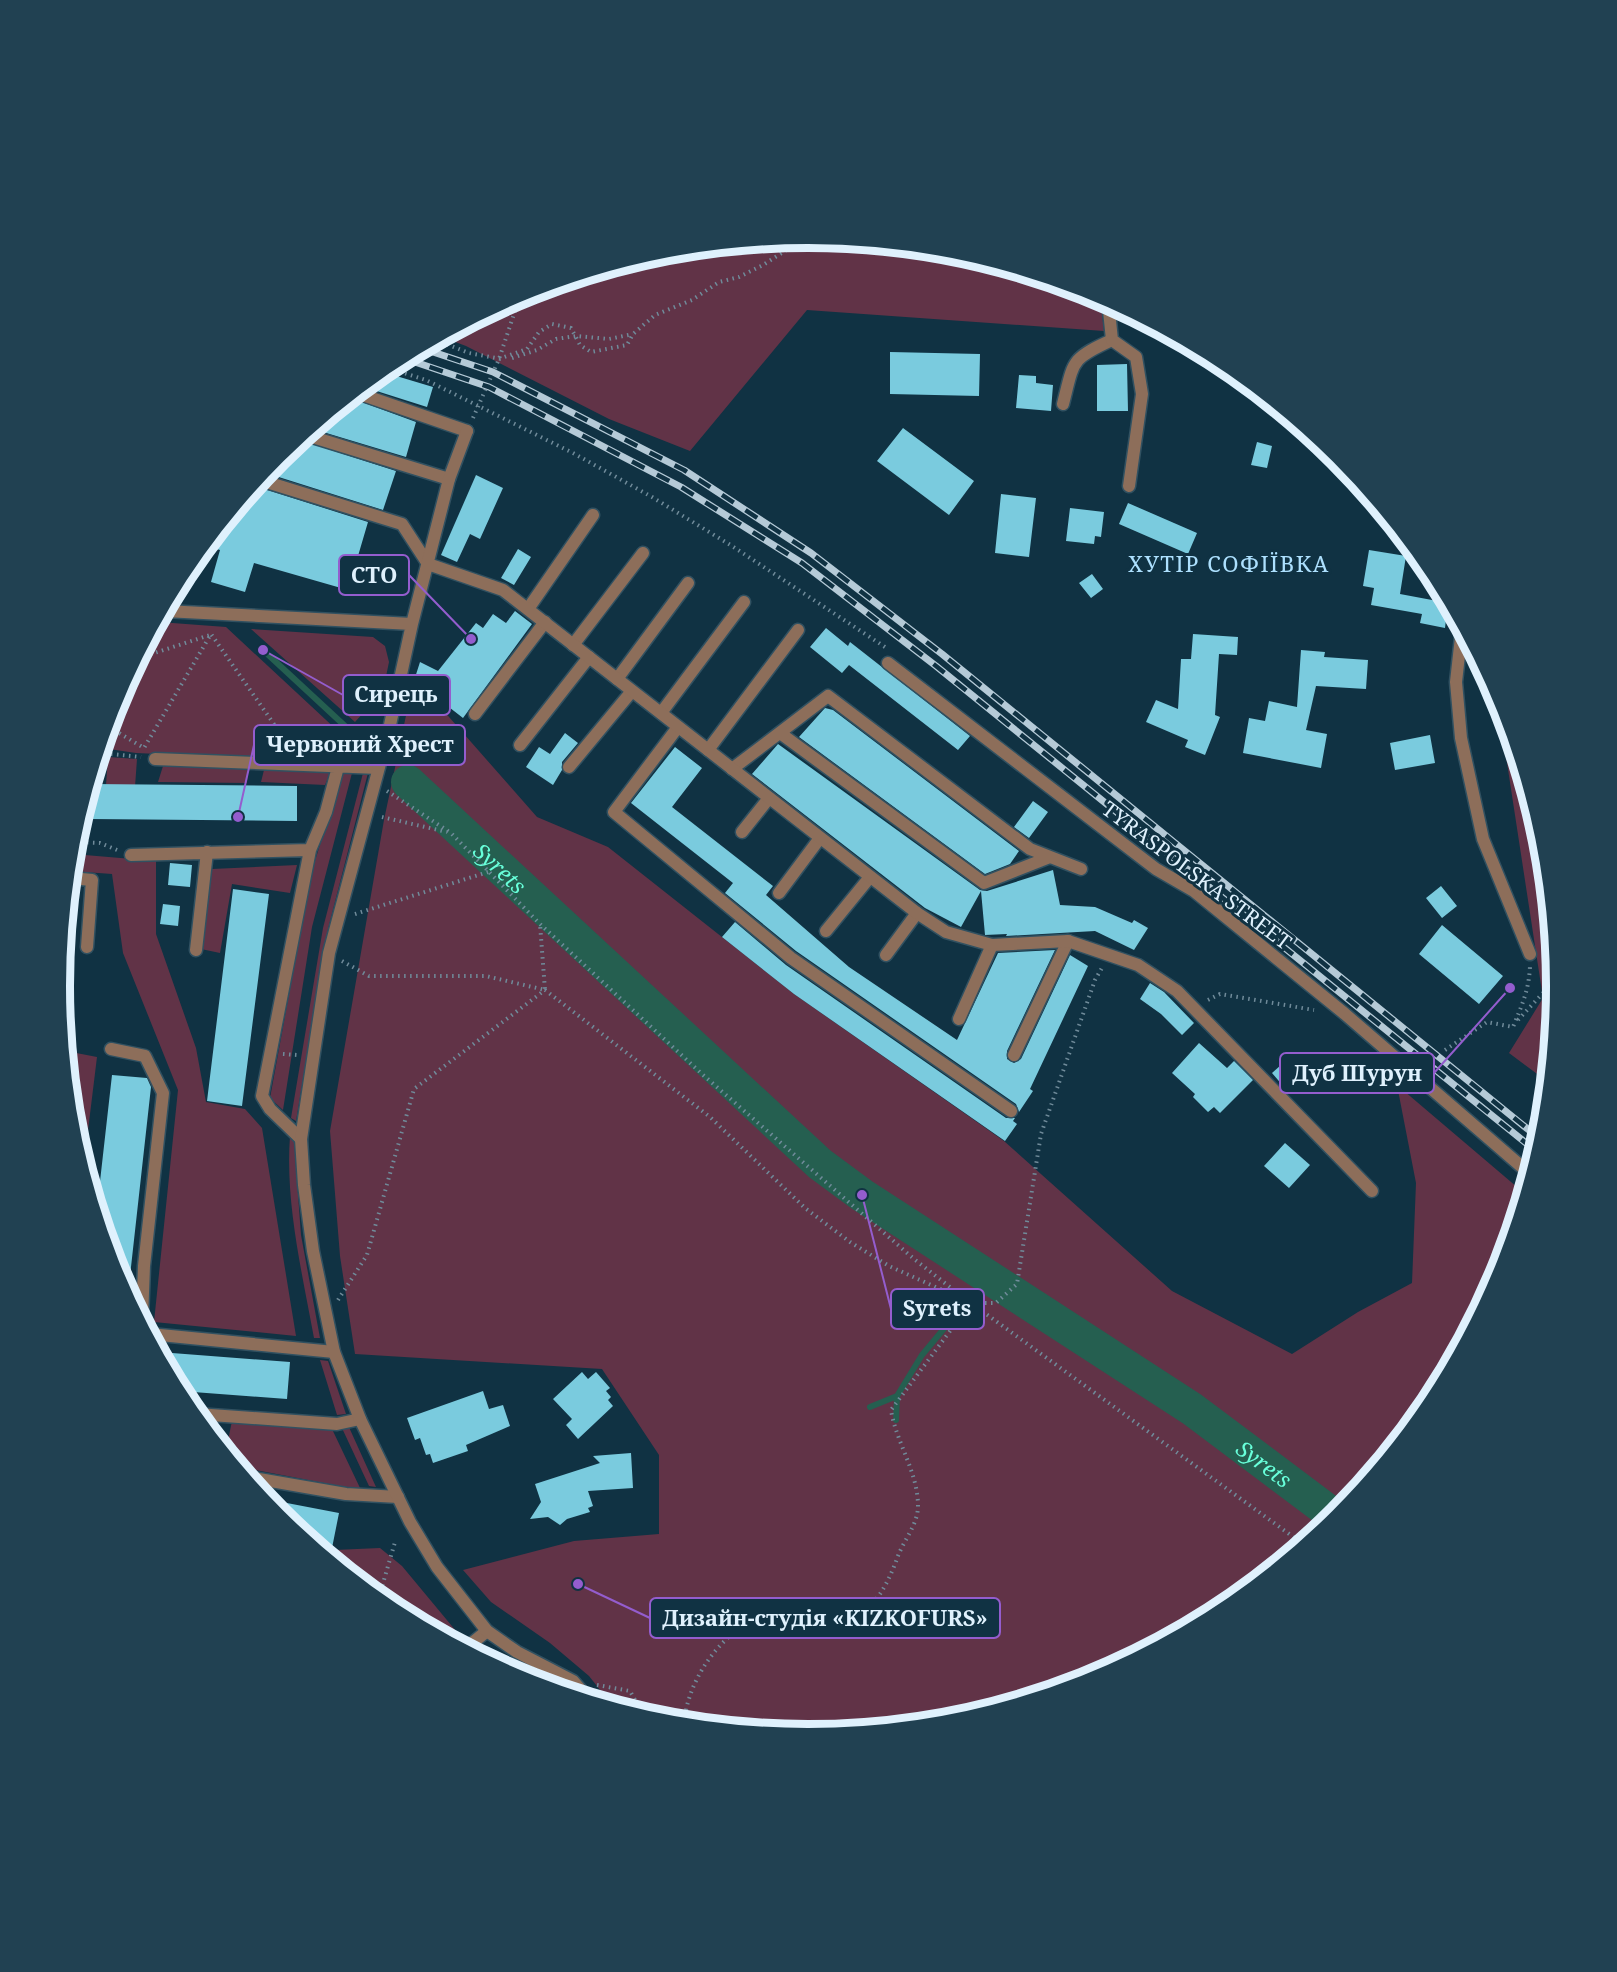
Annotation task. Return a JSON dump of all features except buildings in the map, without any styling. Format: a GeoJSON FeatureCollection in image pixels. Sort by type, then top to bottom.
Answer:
{"type":"FeatureCollection","features":[{"type":"Feature","properties":{"kind":"street"},"geometry":{"type":"LineString","coordinates":[[1109,312],[1112,340],[1136,357],[1142,394],[1129,486]]}},
{"type":"Feature","properties":{"kind":"street"},"geometry":{"type":"LineString","coordinates":[[1063,404],[1074,363],[1089,351],[1112,340]]}},
{"type":"Feature","properties":{"kind":"street"},"geometry":{"type":"LineString","coordinates":[[366,396],[467,431],[449,479],[378,768],[328,953],[302,1139],[304,1185],[313,1251],[334,1352],[360,1419],[398,1497],[437,1567],[487,1631],[518,1652],[573,1681],[578,1687]]}},
{"type":"Feature","properties":{"kind":"street"},"geometry":{"type":"LineString","coordinates":[[315,438],[449,479]]}},
{"type":"Feature","properties":{"kind":"street"},"geometry":{"type":"LineString","coordinates":[[269,483],[402,524],[428,564],[503,590],[870,877],[946,932],[992,945],[1068,941],[1138,965],[1177,991],[1372,1191]]}},
{"type":"Feature","properties":{"kind":"street"},"geometry":{"type":"LineString","coordinates":[[528,609],[593,515]]}},
{"type":"Feature","properties":{"kind":"street"},"geometry":{"type":"LineString","coordinates":[[573,645],[643,553]]}},
{"type":"Feature","properties":{"kind":"street"},"geometry":{"type":"LineString","coordinates":[[617,679],[688,583]]}},
{"type":"Feature","properties":{"kind":"street"},"geometry":{"type":"LineString","coordinates":[[661,713],[744,602]]}},
{"type":"Feature","properties":{"kind":"street"},"geometry":{"type":"LineString","coordinates":[[173,611],[412,624]]}},
{"type":"Feature","properties":{"kind":"street"},"geometry":{"type":"LineString","coordinates":[[476,714],[545,622]]}},
{"type":"Feature","properties":{"kind":"street"},"geometry":{"type":"LineString","coordinates":[[708,750],[798,630]]}},
{"type":"Feature","properties":{"kind":"street"},"geometry":{"type":"LineString","coordinates":[[1461,641],[1456,682],[1456,711],[1483,839],[1530,954]]}},
{"type":"Feature","properties":{"kind":"street"},"geometry":{"type":"LineString","coordinates":[[520,745],[589,657]]}},
{"type":"Feature","properties":{"kind":"street","name":"TYRASPOLSKA STREET"},"geometry":{"type":"LineString","coordinates":[[891,658],[1156,869],[1194,891],[1345,1014],[1523,1168]]}},
{"type":"Feature","properties":{"kind":"street"},"geometry":{"type":"LineString","coordinates":[[569,767],[632,691]]}},
{"type":"Feature","properties":{"kind":"street"},"geometry":{"type":"LineString","coordinates":[[732,769],[828,696],[1030,849],[1081,869]]}},
{"type":"Feature","properties":{"kind":"street"},"geometry":{"type":"LineString","coordinates":[[678,727],[614,812],[792,958],[1011,1111]]}},
{"type":"Feature","properties":{"kind":"street"},"geometry":{"type":"LineString","coordinates":[[780,733],[984,882],[1050,857]]}},
{"type":"Feature","properties":{"kind":"street"},"geometry":{"type":"LineString","coordinates":[[155,759],[378,768]]}},
{"type":"Feature","properties":{"kind":"street"},"geometry":{"type":"LineString","coordinates":[[302,1139],[270,1109],[262,1096],[310,850],[326,812],[338,767]]}},
{"type":"Feature","properties":{"kind":"street"},"geometry":{"type":"LineString","coordinates":[[742,832],[770,798]]}},
{"type":"Feature","properties":{"kind":"street"},"geometry":{"type":"LineString","coordinates":[[779,893],[820,838]]}},
{"type":"Feature","properties":{"kind":"street"},"geometry":{"type":"LineString","coordinates":[[131,855],[310,850]]}},
{"type":"Feature","properties":{"kind":"street"},"geometry":{"type":"LineString","coordinates":[[196,950],[207,852]]}},
{"type":"Feature","properties":{"kind":"street"},"geometry":{"type":"LineString","coordinates":[[826,931],[870,877]]}},
{"type":"Feature","properties":{"kind":"street"},"geometry":{"type":"LineString","coordinates":[[79,879],[92,880],[87,947]]}},
{"type":"Feature","properties":{"kind":"street"},"geometry":{"type":"LineString","coordinates":[[886,955],[917,913]]}},
{"type":"Feature","properties":{"kind":"street"},"geometry":{"type":"LineString","coordinates":[[1014,1055],[1068,941]]}},
{"type":"Feature","properties":{"kind":"street"},"geometry":{"type":"LineString","coordinates":[[959,1019],[992,945]]}},
{"type":"Feature","properties":{"kind":"street"},"geometry":{"type":"LineString","coordinates":[[111,1049],[145,1056],[163,1093],[144,1266],[143,1302]]}},
{"type":"Feature","properties":{"kind":"street"},"geometry":{"type":"LineString","coordinates":[[159,1335],[334,1352]]}},
{"type":"Feature","properties":{"kind":"street"},"geometry":{"type":"LineString","coordinates":[[209,1415],[337,1424],[360,1419]]}},
{"type":"Feature","properties":{"kind":"street"},"geometry":{"type":"LineString","coordinates":[[260,1479],[346,1494],[398,1497]]}},
{"type":"Feature","properties":{"kind":"street"},"geometry":{"type":"LineString","coordinates":[[472,1643],[487,1631]]}},
{"type":"Feature","properties":{"kind":"path"},"geometry":{"type":"LineString","coordinates":[[499,359],[527,349],[547,326],[561,324],[571,328],[580,345],[591,352],[627,345],[633,334],[655,315],[692,300],[719,282],[764,265],[787,249]]}},
{"type":"Feature","properties":{"kind":"path"},"geometry":{"type":"LineString","coordinates":[[467,431],[499,359],[515,309]]}},
{"type":"Feature","properties":{"kind":"path"},"geometry":{"type":"LineString","coordinates":[[446,344],[470,353],[499,359],[517,358],[556,339],[576,336],[609,339],[633,334]]}},
{"type":"Feature","properties":{"kind":"path"},"geometry":{"type":"LineString","coordinates":[[399,371],[426,380],[476,408],[573,453],[662,503],[732,546],[891,658]]}},
{"type":"Feature","properties":{"kind":"path"},"geometry":{"type":"LineString","coordinates":[[117,732],[144,748],[216,626]]}},
{"type":"Feature","properties":{"kind":"path"},"geometry":{"type":"LineString","coordinates":[[150,654],[211,634]]}},
{"type":"Feature","properties":{"kind":"path"},"geometry":{"type":"LineString","coordinates":[[211,634],[303,766]]}},
{"type":"Feature","properties":{"kind":"path"},"geometry":{"type":"LineString","coordinates":[[111,754],[141,757]]}},
{"type":"Feature","properties":{"kind":"path"},"geometry":{"type":"LineString","coordinates":[[384,790],[451,833],[540,924],[711,1082],[914,1259],[971,1303],[1297,1539]]}},
{"type":"Feature","properties":{"kind":"path"},"geometry":{"type":"LineString","coordinates":[[366,813],[451,833]]}},
{"type":"Feature","properties":{"kind":"path"},"geometry":{"type":"LineString","coordinates":[[85,842],[100,843]]}},
{"type":"Feature","properties":{"kind":"path"},"geometry":{"type":"LineString","coordinates":[[338,918],[489,872]]}},
{"type":"Feature","properties":{"kind":"path"},"geometry":{"type":"LineString","coordinates":[[540,924],[545,990]]}},
{"type":"Feature","properties":{"kind":"path"},"geometry":{"type":"LineString","coordinates":[[328,953],[369,976],[486,976],[545,990],[710,1117],[806,1208],[850,1242],[889,1266],[971,1303],[996,1303],[1017,1284],[1023,1260],[1041,1134],[1095,980],[1104,964]]}},
{"type":"Feature","properties":{"kind":"path"},"geometry":{"type":"LineString","coordinates":[[1514,1024],[1529,987],[1530,954]]}},
{"type":"Feature","properties":{"kind":"path"},"geometry":{"type":"LineString","coordinates":[[326,1319],[367,1255],[414,1089],[545,990]]}},
{"type":"Feature","properties":{"kind":"path"},"geometry":{"type":"LineString","coordinates":[[1445,1050],[1487,1022],[1513,1027],[1546,990]]}},
{"type":"Feature","properties":{"kind":"path"},"geometry":{"type":"LineString","coordinates":[[1194,1008],[1220,994],[1345,1014]]}},
{"type":"Feature","properties":{"kind":"path"},"geometry":{"type":"LineString","coordinates":[[686,1714],[692,1690],[706,1662],[735,1631],[765,1611],[789,1608],[803,1616],[824,1622],[839,1622],[854,1617],[881,1597],[918,1508],[912,1478],[894,1428],[891,1410],[971,1303]]}},
{"type":"Feature","properties":{"kind":"path"},"geometry":{"type":"LineString","coordinates":[[382,1588],[395,1542]]}},
{"type":"Feature","properties":{"kind":"path"},"geometry":{"type":"LineString","coordinates":[[573,1681],[630,1691],[637,1704]]}},
{"type":"Feature","properties":{"kind":"shaded area"},"geometry":{"type":"Polygon","coordinates":[[[808,248],[905,254],[1000,273],[1046,287],[1101,309],[1104,331],[807,310],[690,451],[609,419],[452,341],[526,304],[617,273],[712,254],[808,248]]]}},
{"type":"Feature","properties":{"kind":"shaded area"},"geometry":{"type":"Polygon","coordinates":[[[166,623],[226,627],[354,746],[351,763],[136,753],[110,749],[127,704],[166,623]]]}},
{"type":"Feature","properties":{"kind":"shaded area"},"geometry":{"type":"Polygon","coordinates":[[[251,629],[373,637],[385,646],[389,662],[383,691],[355,722],[251,629]]]}},
{"type":"Feature","properties":{"kind":"shaded area"},"geometry":{"type":"Polygon","coordinates":[[[412,687],[442,709],[537,817],[608,847],[794,994],[1004,1141],[1172,1291],[1292,1354],[1358,1312],[1412,1283],[1416,1183],[1397,1085],[1518,1188],[1490,1268],[1448,1355],[1394,1435],[1363,1473],[1295,1541],[1258,1571],[1219,1600],[1135,1648],[1046,1685],[1000,1699],[905,1718],[808,1724],[760,1722],[712,1718],[665,1710],[604,1695],[589,1676],[550,1643],[491,1602],[463,1570],[574,1541],[659,1534],[659,1455],[602,1369],[355,1354],[340,1256],[330,1131],[384,820],[412,687]]]}},
{"type":"Feature","properties":{"kind":"shaded area"},"geometry":{"type":"Polygon","coordinates":[[[1503,740],[1521,795],[1540,890],[1545,938],[1546,986],[1545,1034],[1541,1076],[1509,1053],[1543,998],[1503,740]]]}},
{"type":"Feature","properties":{"kind":"shaded area"},"geometry":{"type":"Polygon","coordinates":[[[108,757],[137,759],[135,787],[106,785],[108,757]]]}},
{"type":"Feature","properties":{"kind":"shaded area"},"geometry":{"type":"Polygon","coordinates":[[[173,762],[248,766],[247,783],[158,782],[163,766],[173,762]]]}},
{"type":"Feature","properties":{"kind":"shaded area"},"geometry":{"type":"Polygon","coordinates":[[[321,765],[330,773],[325,785],[261,782],[265,766],[321,765]]]}},
{"type":"Feature","properties":{"kind":"shaded area"},"geometry":{"type":"Polygon","coordinates":[[[342,773],[352,773],[312,927],[283,1110],[270,1098],[311,874],[342,773]]]}},
{"type":"Feature","properties":{"kind":"shaded area"},"geometry":{"type":"Polygon","coordinates":[[[363,773],[368,773],[328,929],[296,1121],[291,1118],[323,928],[363,773]]]}},
{"type":"Feature","properties":{"kind":"shaded area"},"geometry":{"type":"Polygon","coordinates":[[[83,855],[156,861],[156,934],[196,1048],[206,1102],[245,1109],[262,1128],[296,1336],[154,1322],[178,1090],[123,953],[112,874],[80,872],[83,855]]]}},
{"type":"Feature","properties":{"kind":"shaded area"},"geometry":{"type":"Polygon","coordinates":[[[297,865],[290,893],[232,884],[220,953],[201,949],[212,869],[297,865]]]}},
{"type":"Feature","properties":{"kind":"shaded area"},"geometry":{"type":"Polygon","coordinates":[[[74,1053],[97,1057],[87,1139],[74,1053]]]}},
{"type":"Feature","properties":{"kind":"shaded area"},"geometry":{"type":"Polygon","coordinates":[[[290,1136],[294,1140],[301,1235],[320,1338],[314,1338],[292,1212],[290,1136]]]}},
{"type":"Feature","properties":{"kind":"shaded area"},"geometry":{"type":"Polygon","coordinates":[[[320,1360],[328,1361],[346,1414],[337,1415],[320,1360]]]}},
{"type":"Feature","properties":{"kind":"shaded area"},"geometry":{"type":"Polygon","coordinates":[[[232,1421],[332,1429],[361,1490],[251,1469],[228,1441],[232,1421]]]}},
{"type":"Feature","properties":{"kind":"shaded area"},"geometry":{"type":"Polygon","coordinates":[[[348,1425],[376,1487],[369,1486],[341,1426],[348,1425]]]}},
{"type":"Feature","properties":{"kind":"shaded area"},"geometry":{"type":"Polygon","coordinates":[[[380,1548],[402,1566],[461,1637],[398,1600],[333,1550],[380,1548]]]}},
{"type":"Feature","properties":{"kind":"shaded area"},"geometry":{"type":"Polygon","coordinates":[[[498,1653],[543,1674],[526,1668],[497,1655],[498,1653]]]}},
{"type":"Feature","properties":{"kind":"waterway"},"geometry":{"type":"LineString","coordinates":[[263,650],[358,738]]}},
{"type":"Feature","properties":{"kind":"waterway","name":"Syrets"},"geometry":{"type":"LineString","coordinates":[[408,782],[820,1164],[862,1195],[1192,1409],[1327,1511]]}},
{"type":"Feature","properties":{"kind":"waterway"},"geometry":{"type":"LineString","coordinates":[[977,1293],[992,1278]]}},
{"type":"Feature","properties":{"kind":"waterway"},"geometry":{"type":"LineString","coordinates":[[896,1420],[897,1396],[922,1355],[947,1325]]}},
{"type":"Feature","properties":{"kind":"waterway"},"geometry":{"type":"LineString","coordinates":[[870,1407],[897,1396]]}},
{"type":"Feature","properties":{"kind":"railway"},"geometry":{"type":"LineString","coordinates":[[432,352],[493,372],[684,470],[811,553],[942,654],[1532,1132]]}},
{"type":"Feature","properties":{"kind":"railway"},"geometry":{"type":"LineString","coordinates":[[415,362],[489,387],[681,487],[802,563],[936,666],[1528,1145]]}},
{"type":"Feature","properties":{"kind":"place","name":"СТО"},"geometry":{"type":"Point","coordinates":[471,639]}},
{"type":"Feature","properties":{"kind":"place","name":"Сирець"},"geometry":{"type":"Point","coordinates":[263,650]}},
{"type":"Feature","properties":{"kind":"place","name":"Червоний Хрест"},"geometry":{"type":"Point","coordinates":[238,817]}},
{"type":"Feature","properties":{"kind":"place","name":"Дуб Шурун"},"geometry":{"type":"Point","coordinates":[1510,988]}},
{"type":"Feature","properties":{"kind":"place","name":"Syrets"},"geometry":{"type":"Point","coordinates":[862,1195]}},
{"type":"Feature","properties":{"kind":"place","name":"Дизайн-студія «KIZKOFURS»"},"geometry":{"type":"Point","coordinates":[578,1584]}},
{"type":"Feature","properties":{"kind":"district","name":"ХУТІР СОФІЇВКА"},"geometry":{"type":"Point","coordinates":[1229,563]}}]}
